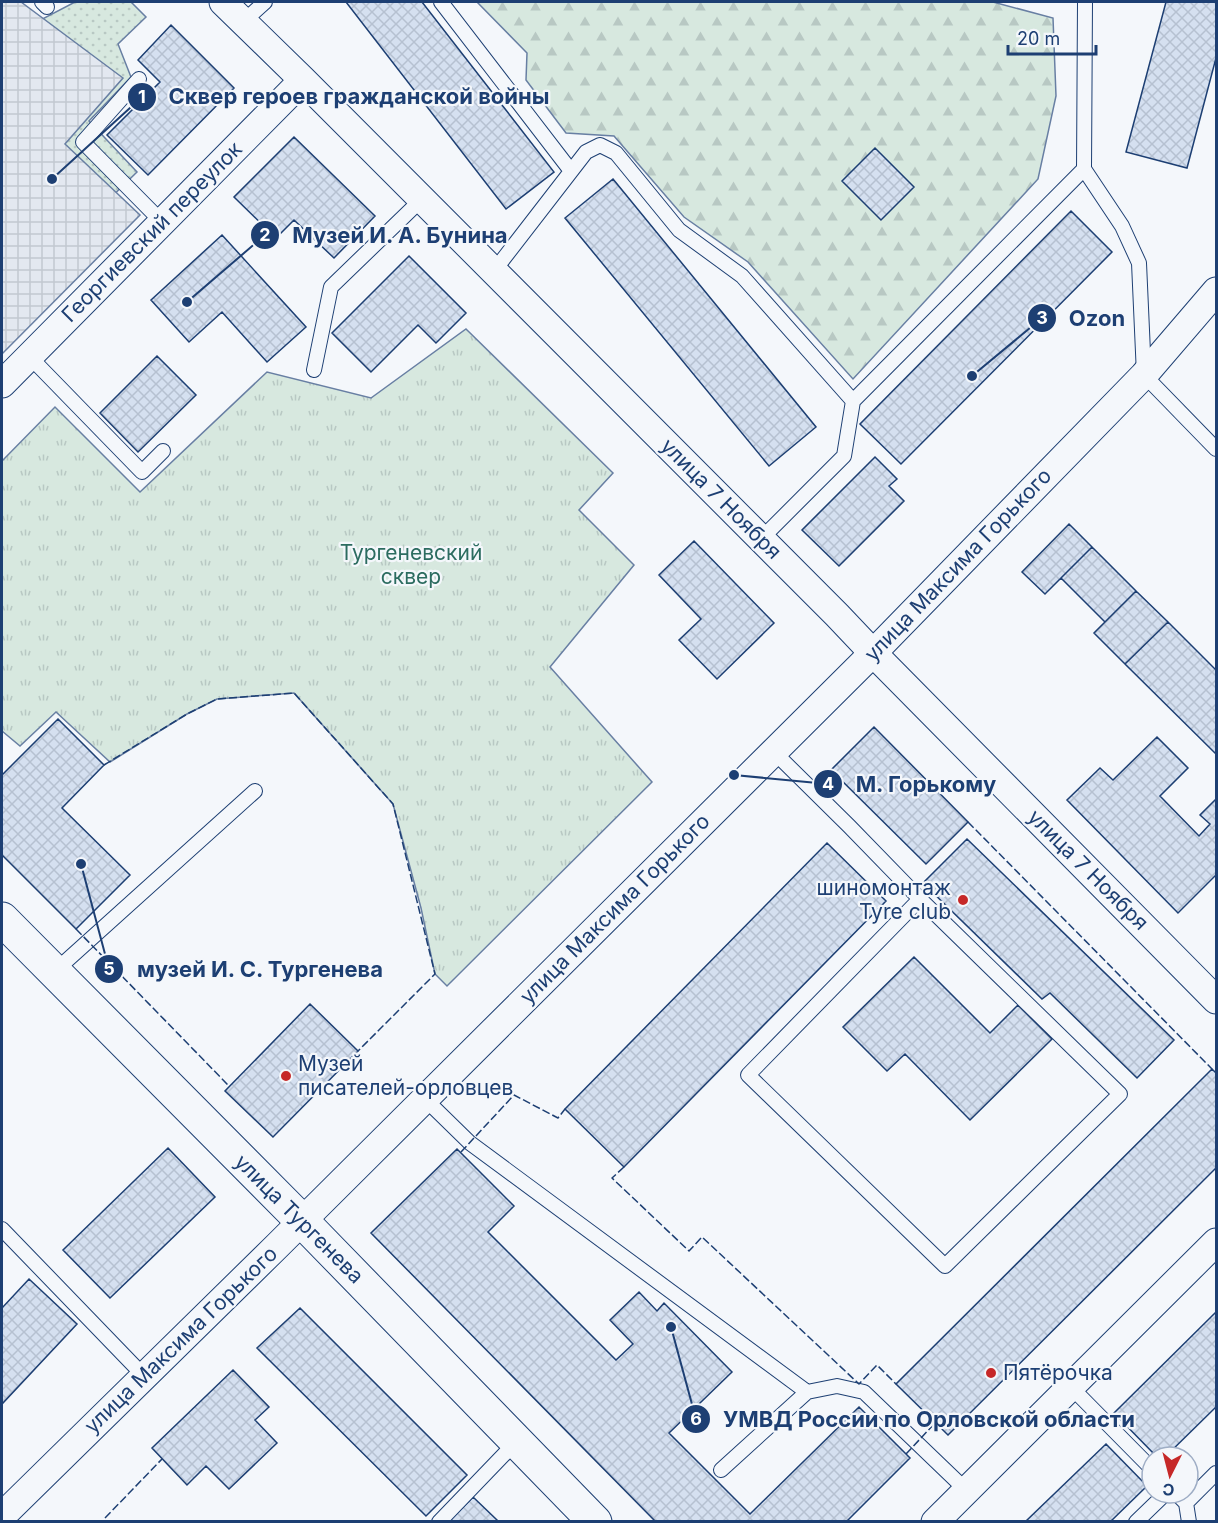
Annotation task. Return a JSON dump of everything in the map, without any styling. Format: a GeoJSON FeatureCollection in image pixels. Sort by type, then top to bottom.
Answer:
{"type":"FeatureCollection","features":[{"type":"Feature","properties":{"kind":"main road","name":"улица Тургенева"},"geometry":{"type":"LineString","coordinates":[[2,919],[595,1521]]}},
{"type":"Feature","properties":{"kind":"street","name":"улица 7 Ноября"},"geometry":{"type":"LineString","coordinates":[[223,2],[837,615],[1216,1000]]}},
{"type":"Feature","properties":{"kind":"street","name":"Георгиевский переулок"},"geometry":{"type":"LineString","coordinates":[[2,384],[303,80]]}},
{"type":"Feature","properties":{"kind":"street","name":"улица Максима Горького"},"geometry":{"type":"LineString","coordinates":[[2,1516],[873,653],[1144,375],[1216,291]]}},
{"type":"Feature","properties":{"kind":"street"},"geometry":{"type":"LineString","coordinates":[[941,1519],[966,1490],[1216,1242]]}},
{"type":"Feature","properties":{"kind":"lane"},"geometry":{"type":"LineString","coordinates":[[244,21],[265,2]]}},
{"type":"Feature","properties":{"kind":"lane"},"geometry":{"type":"LineString","coordinates":[[441,2],[571,171]]}},
{"type":"Feature","properties":{"kind":"lane"},"geometry":{"type":"LineString","coordinates":[[1085,2],[1084,168],[1122,226],[1139,263],[1144,375],[1216,449]]}},
{"type":"Feature","properties":{"kind":"lane"},"geometry":{"type":"LineString","coordinates":[[139,79],[83,142],[162,222]]}},
{"type":"Feature","properties":{"kind":"lane"},"geometry":{"type":"LineString","coordinates":[[494,271],[586,152],[600,145],[616,153],[679,230],[742,276],[853,401]]}},
{"type":"Feature","properties":{"kind":"lane"},"geometry":{"type":"LineString","coordinates":[[761,539],[844,456],[853,401],[1084,168]]}},
{"type":"Feature","properties":{"kind":"lane"},"geometry":{"type":"LineString","coordinates":[[314,370],[331,286],[422,199]]}},
{"type":"Feature","properties":{"kind":"lane"},"geometry":{"type":"LineString","coordinates":[[29,356],[142,472],[163,451]]}},
{"type":"Feature","properties":{"kind":"lane"},"geometry":{"type":"LineString","coordinates":[[774,752],[920,899],[1120,1094],[945,1266],[748,1076],[920,899]]}},
{"type":"Feature","properties":{"kind":"lane"},"geometry":{"type":"LineString","coordinates":[[54,972],[255,791]]}},
{"type":"Feature","properties":{"kind":"lane"},"geometry":{"type":"LineString","coordinates":[[425,1099],[470,1143],[807,1392]]}},
{"type":"Feature","properties":{"kind":"lane"},"geometry":{"type":"LineString","coordinates":[[2,1229],[144,1376]]}},
{"type":"Feature","properties":{"kind":"lane"},"geometry":{"type":"LineString","coordinates":[[722,1470],[807,1392],[837,1386],[864,1392],[966,1490]]}},
{"type":"Feature","properties":{"kind":"lane"},"geometry":{"type":"LineString","coordinates":[[1071,1387],[1140,1457]]}},
{"type":"Feature","properties":{"kind":"lane"},"geometry":{"type":"LineString","coordinates":[[439,1521],[517,1441]]}},
{"type":"Feature","properties":{"kind":"lane"},"geometry":{"type":"LineString","coordinates":[[1200,1484],[1216,1473]]}},
{"type":"Feature","properties":{"kind":"lane"},"geometry":{"type":"LineString","coordinates":[[1136,1521],[1153,1505]]}},
{"type":"Feature","properties":{"kind":"lane"},"geometry":{"type":"LineString","coordinates":[[1183,1505],[1189,1521]]}},
{"type":"Feature","properties":{"kind":"green space"},"geometry":{"type":"Polygon","coordinates":[[[2,2],[35,23],[75,2],[131,2],[146,17],[118,44],[131,77],[89,121],[137,172],[94,214],[2,2]]]}},
{"type":"Feature","properties":{"kind":"green space"},"geometry":{"type":"Polygon","coordinates":[[[477,2],[993,2],[1053,18],[1056,96],[1038,179],[853,379],[748,262],[684,217],[614,136],[566,133],[526,80],[527,53],[477,2]]]}},
{"type":"Feature","properties":{"kind":"green space","name":"Тургеневский сквер"},"geometry":{"type":"Polygon","coordinates":[[[466,329],[613,473],[579,510],[634,565],[550,667],[652,782],[447,986],[435,974],[421,908],[393,804],[294,693],[217,699],[187,714],[110,762],[56,712],[20,746],[2,731],[2,461],[55,407],[140,492],[267,372],[371,398],[466,329]]]}},
{"type":"Feature","properties":{"kind":"shaded area"},"geometry":{"type":"Polygon","coordinates":[[[2,2],[21,2],[123,78],[65,144],[140,215],[2,354],[2,2]]]}},
{"type":"Feature","properties":{"kind":"building"},"geometry":{"type":"Polygon","coordinates":[[[346,2],[422,2],[554,172],[506,209],[346,2]]]}},
{"type":"Feature","properties":{"kind":"building"},"geometry":{"type":"Polygon","coordinates":[[[1166,2],[1216,2],[1216,58],[1187,168],[1126,152],[1166,2]]]}},
{"type":"Feature","properties":{"kind":"building"},"geometry":{"type":"Polygon","coordinates":[[[171,25],[234,88],[148,175],[107,135],[160,82],[138,60],[171,25]]]}},
{"type":"Feature","properties":{"kind":"building"},"geometry":{"type":"Polygon","coordinates":[[[294,137],[375,216],[334,258],[294,220],[276,238],[234,197],[294,137]]]}},
{"type":"Feature","properties":{"kind":"building"},"geometry":{"type":"Polygon","coordinates":[[[875,148],[914,187],[881,220],[842,181],[875,148]]]}},
{"type":"Feature","properties":{"kind":"building"},"geometry":{"type":"Polygon","coordinates":[[[613,179],[816,427],[769,466],[565,218],[613,179]]]}},
{"type":"Feature","properties":{"kind":"building"},"geometry":{"type":"Polygon","coordinates":[[[1071,211],[1112,252],[901,464],[860,424],[1071,211]]]}},
{"type":"Feature","properties":{"kind":"building"},"geometry":{"type":"Polygon","coordinates":[[[222,235],[306,327],[267,362],[222,312],[189,342],[151,300],[222,235]]]}},
{"type":"Feature","properties":{"kind":"building"},"geometry":{"type":"Polygon","coordinates":[[[409,256],[466,313],[436,343],[418,325],[371,372],[332,333],[409,256]]]}},
{"type":"Feature","properties":{"kind":"building"},"geometry":{"type":"Polygon","coordinates":[[[157,356],[196,395],[138,452],[100,413],[157,356]]]}},
{"type":"Feature","properties":{"kind":"building"},"geometry":{"type":"Polygon","coordinates":[[[875,457],[897,479],[889,486],[904,501],[839,566],[802,530],[875,457]]]}},
{"type":"Feature","properties":{"kind":"building"},"geometry":{"type":"Polygon","coordinates":[[[1069,524],[1092,547],[1045,594],[1022,572],[1069,524]]]}},
{"type":"Feature","properties":{"kind":"building"},"geometry":{"type":"Polygon","coordinates":[[[694,541],[774,623],[717,679],[679,640],[701,619],[659,575],[694,541]]]}},
{"type":"Feature","properties":{"kind":"building"},"geometry":{"type":"Polygon","coordinates":[[[1092,547],[1136,591],[1105,622],[1061,578],[1092,547]]]}},
{"type":"Feature","properties":{"kind":"building"},"geometry":{"type":"Polygon","coordinates":[[[1136,591],[1168,622],[1125,664],[1094,633],[1136,591]]]}},
{"type":"Feature","properties":{"kind":"building"},"geometry":{"type":"Polygon","coordinates":[[[1168,622],[1216,670],[1216,754],[1125,664],[1168,622]]]}},
{"type":"Feature","properties":{"kind":"building"},"geometry":{"type":"Polygon","coordinates":[[[58,719],[104,765],[62,808],[130,875],[76,929],[2,855],[2,775],[58,719]]]}},
{"type":"Feature","properties":{"kind":"building"},"geometry":{"type":"Polygon","coordinates":[[[874,727],[968,822],[926,864],[831,770],[874,727]]]}},
{"type":"Feature","properties":{"kind":"building"},"geometry":{"type":"Polygon","coordinates":[[[1157,737],[1188,768],[1160,796],[1199,836],[1210,824],[1200,815],[1216,799],[1216,875],[1178,913],[1067,800],[1100,768],[1113,780],[1157,737]]]}},
{"type":"Feature","properties":{"kind":"building"},"geometry":{"type":"Polygon","coordinates":[[[967,839],[1174,1040],[1137,1078],[1050,993],[1042,999],[923,883],[967,839]]]}},
{"type":"Feature","properties":{"kind":"building"},"geometry":{"type":"Polygon","coordinates":[[[827,843],[886,901],[624,1167],[565,1109],[827,843]]]}},
{"type":"Feature","properties":{"kind":"building"},"geometry":{"type":"Polygon","coordinates":[[[914,957],[990,1033],[1018,1005],[1052,1039],[970,1120],[905,1054],[887,1071],[843,1027],[914,957]]]}},
{"type":"Feature","properties":{"kind":"building","name":"Музей писателей-орловцев"},"geometry":{"type":"Polygon","coordinates":[[[310,1004],[358,1051],[273,1137],[225,1091],[310,1004]]]}},
{"type":"Feature","properties":{"kind":"building"},"geometry":{"type":"Polygon","coordinates":[[[1212,1069],[1216,1073],[1216,1168],[948,1435],[896,1384],[1212,1069]]]}},
{"type":"Feature","properties":{"kind":"building"},"geometry":{"type":"Polygon","coordinates":[[[168,1148],[215,1197],[110,1298],[63,1250],[168,1148]]]}},
{"type":"Feature","properties":{"kind":"building"},"geometry":{"type":"Polygon","coordinates":[[[457,1149],[514,1206],[488,1232],[616,1360],[633,1344],[610,1320],[639,1292],[657,1311],[664,1303],[732,1372],[669,1433],[750,1514],[859,1407],[910,1458],[846,1522],[656,1522],[371,1233],[457,1149]]]}},
{"type":"Feature","properties":{"kind":"building"},"geometry":{"type":"Polygon","coordinates":[[[29,1279],[77,1324],[2,1404],[2,1308],[29,1279]]]}},
{"type":"Feature","properties":{"kind":"building"},"geometry":{"type":"Polygon","coordinates":[[[300,1308],[467,1475],[426,1516],[257,1348],[300,1308]]]}},
{"type":"Feature","properties":{"kind":"building"},"geometry":{"type":"Polygon","coordinates":[[[1216,1312],[1216,1407],[1177,1445],[1145,1445],[1114,1413],[1216,1312]]]}},
{"type":"Feature","properties":{"kind":"building"},"geometry":{"type":"Polygon","coordinates":[[[233,1370],[269,1407],[255,1420],[277,1443],[229,1489],[206,1466],[187,1485],[152,1448],[233,1370]]]}},
{"type":"Feature","properties":{"kind":"building"},"geometry":{"type":"Polygon","coordinates":[[[1106,1444],[1140,1479],[1140,1493],[1110,1522],[1025,1522],[1106,1444]]]}},
{"type":"Feature","properties":{"kind":"building"},"geometry":{"type":"Polygon","coordinates":[[[473,1497],[497,1520],[495,1522],[448,1522],[473,1497]]]}},
{"type":"Feature","properties":{"kind":"fence"},"geometry":{"type":"LineString","coordinates":[[104,765],[187,714],[217,699],[294,693],[393,804],[435,974],[358,1051]]}},
{"type":"Feature","properties":{"kind":"fence"},"geometry":{"type":"LineString","coordinates":[[968,822],[1212,1069]]}},
{"type":"Feature","properties":{"kind":"fence"},"geometry":{"type":"LineString","coordinates":[[76,929],[229,1086]]}},
{"type":"Feature","properties":{"kind":"fence"},"geometry":{"type":"LineString","coordinates":[[461,1152],[514,1095],[558,1118],[565,1109]]}},
{"type":"Feature","properties":{"kind":"fence"},"geometry":{"type":"LineString","coordinates":[[624,1167],[612,1178],[689,1251],[702,1237],[859,1384],[877,1365],[896,1384]]}},
{"type":"Feature","properties":{"kind":"fence"},"geometry":{"type":"LineString","coordinates":[[906,1454],[935,1423]]}},
{"type":"Feature","properties":{"kind":"fence"},"geometry":{"type":"LineString","coordinates":[[105,1518],[162,1459]]}},
{"type":"Feature","properties":{"kind":"place","name":"Сквер героев гражданской войны"},"geometry":{"type":"Point","coordinates":[52,179]}},
{"type":"Feature","properties":{"kind":"place","name":"Музей И. А. Бунина"},"geometry":{"type":"Point","coordinates":[187,302]}},
{"type":"Feature","properties":{"kind":"place","name":"Ozon"},"geometry":{"type":"Point","coordinates":[972,376]}},
{"type":"Feature","properties":{"kind":"place","name":"М. Горькому"},"geometry":{"type":"Point","coordinates":[734,775]}},
{"type":"Feature","properties":{"kind":"place","name":"музей И. С. Тургенева"},"geometry":{"type":"Point","coordinates":[81,864]}},
{"type":"Feature","properties":{"kind":"place","name":"шиномонтаж Tyre club"},"geometry":{"type":"Point","coordinates":[963,900]}},
{"type":"Feature","properties":{"kind":"place","name":"Музей писателей-орловцев"},"geometry":{"type":"Point","coordinates":[286,1076]}},
{"type":"Feature","properties":{"kind":"place","name":"УМВД России по Орловской области"},"geometry":{"type":"Point","coordinates":[671,1327]}},
{"type":"Feature","properties":{"kind":"place","name":"Пятёрочка"},"geometry":{"type":"Point","coordinates":[991,1373]}}]}
